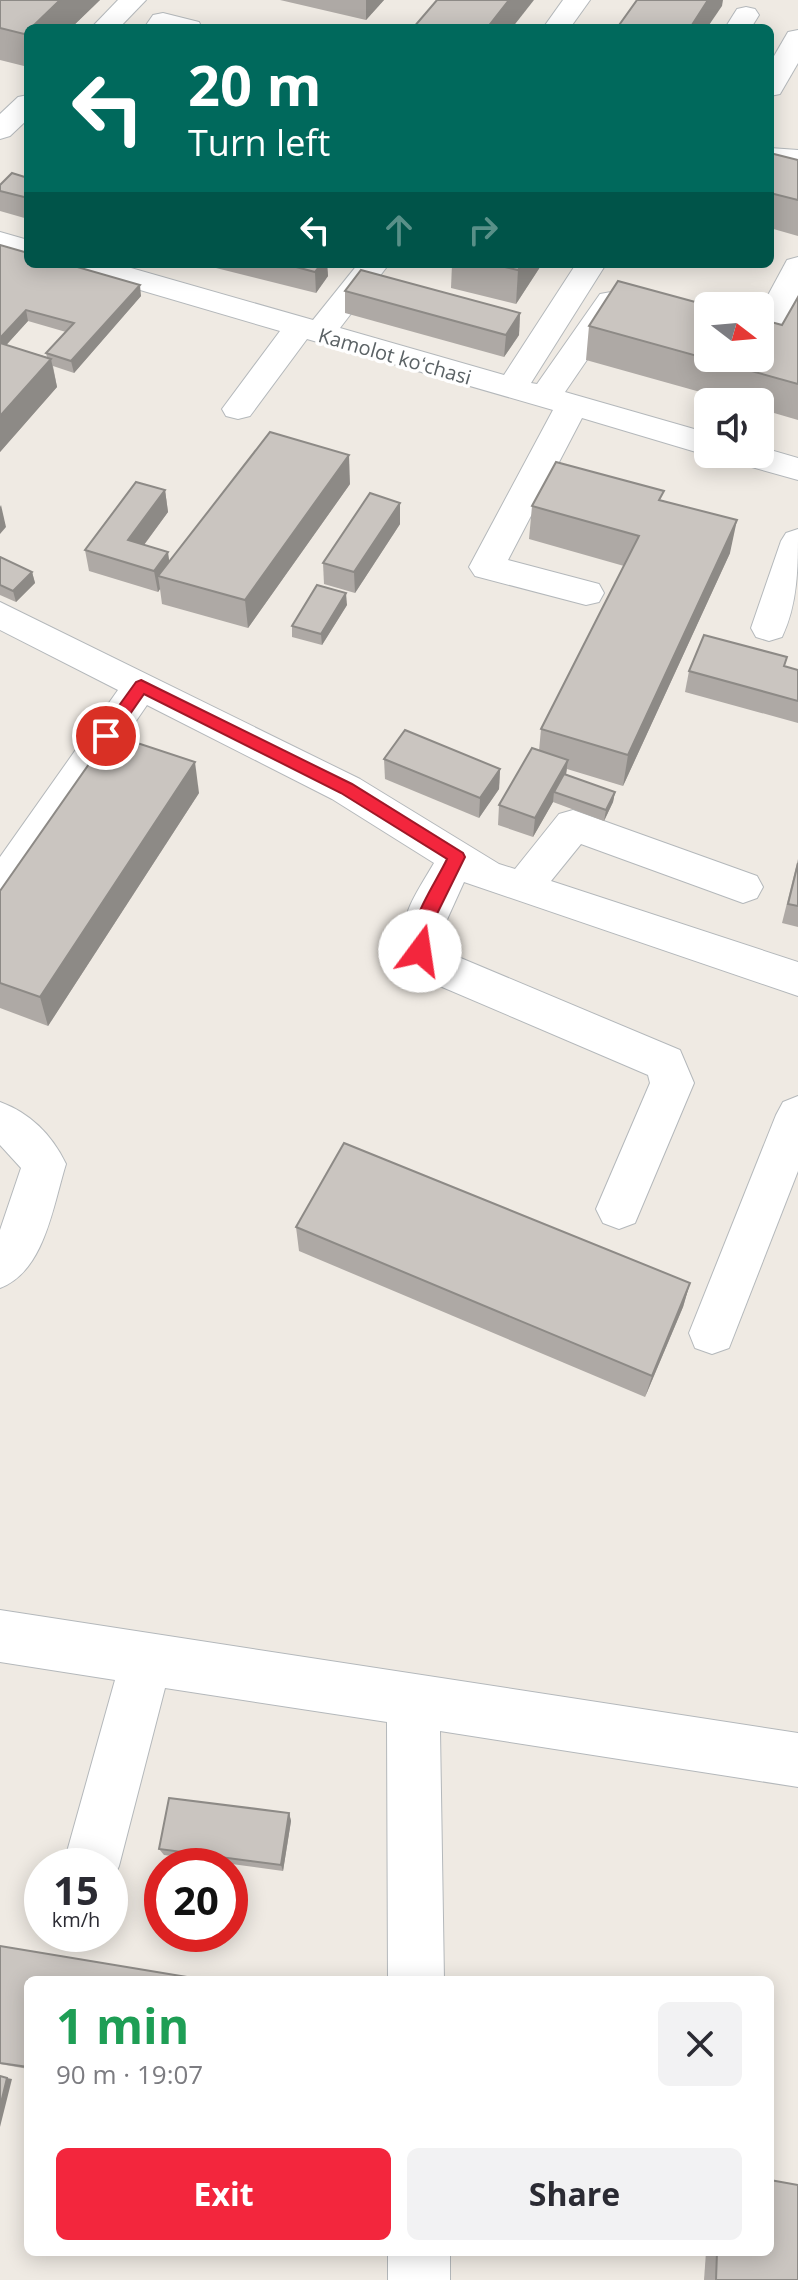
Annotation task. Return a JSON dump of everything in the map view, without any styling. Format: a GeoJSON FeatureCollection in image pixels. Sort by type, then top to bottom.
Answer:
{"type":"FeatureCollection","features":[{"type":"Feature","properties":{"kind":"street"},"geometry":{"type":"LineString","coordinates":[[108,24],[133,0]]}},
{"type":"Feature","properties":{"kind":"street"},"geometry":{"type":"LineString","coordinates":[[559,24],[577,0]]}},
{"type":"Feature","properties":{"kind":"street"},"geometry":{"type":"LineString","coordinates":[[774,81],[798,38]]}},
{"type":"Feature","properties":{"kind":"street"},"geometry":{"type":"LineString","coordinates":[[774,157],[798,159]]}},
{"type":"Feature","properties":{"kind":"street"},"geometry":{"type":"LineString","coordinates":[[0,241],[24,248]]}},
{"type":"Feature","properties":{"kind":"street"},"geometry":{"type":"LineString","coordinates":[[774,251],[798,257]]}},
{"type":"Feature","properties":{"kind":"street"},"geometry":{"type":"LineString","coordinates":[[774,313],[798,266]]}},
{"type":"Feature","properties":{"kind":"street","name":"Kamolot koʻchasi"},"geometry":{"type":"LineString","coordinates":[[114,268],[165,274],[309,331],[694,440]]}},
{"type":"Feature","properties":{"kind":"street"},"geometry":{"type":"LineString","coordinates":[[238,409],[370,268]]}},
{"type":"Feature","properties":{"kind":"street"},"geometry":{"type":"LineString","coordinates":[[511,389],[588,268]]}},
{"type":"Feature","properties":{"kind":"street"},"geometry":{"type":"LineString","coordinates":[[586,593],[487,567],[558,402],[611,301],[694,323]]}},
{"type":"Feature","properties":{"kind":"street"},"geometry":{"type":"LineString","coordinates":[[774,462],[798,469]]}},
{"type":"Feature","properties":{"kind":"street"},"geometry":{"type":"LineString","coordinates":[[769,628],[798,541]]}},
{"type":"Feature","properties":{"kind":"street"},"geometry":{"type":"LineString","coordinates":[[0,615],[346,789],[485,875],[798,979]]}},
{"type":"Feature","properties":{"kind":"street"},"geometry":{"type":"LineString","coordinates":[[0,888],[141,686]]}},
{"type":"Feature","properties":{"kind":"street"},"geometry":{"type":"LineString","coordinates":[[524,887],[573,825],[743,887]]}},
{"type":"Feature","properties":{"kind":"street"},"geometry":{"type":"LineString","coordinates":[[457,857],[422,928],[420,951],[429,963],[665,1063],[672,1083],[619,1209]]}},
{"type":"Feature","properties":{"kind":"street"},"geometry":{"type":"LineString","coordinates":[[712,1333],[798,1115]]}},
{"type":"Feature","properties":{"kind":"street"},"geometry":{"type":"LineString","coordinates":[[0,1121],[20,1135],[44,1164],[19,1242],[0,1267]]}},
{"type":"Feature","properties":{"kind":"street"},"geometry":{"type":"LineString","coordinates":[[0,1636],[798,1760]]}},
{"type":"Feature","properties":{"kind":"street"},"geometry":{"type":"LineString","coordinates":[[96,1848],[147,1659]]}},
{"type":"Feature","properties":{"kind":"street"},"geometry":{"type":"LineString","coordinates":[[413,1701],[416,1976]]}},
{"type":"Feature","properties":{"kind":"street"},"geometry":{"type":"LineString","coordinates":[[419,2256],[419,2280]]}},
{"type":"Feature","properties":{"kind":"building"},"geometry":{"type":"Polygon","coordinates":[[[0,0],[60,0],[35,24],[24,24],[24,34],[0,28],[0,0]]]}},
{"type":"Feature","properties":{"kind":"building"},"geometry":{"type":"Polygon","coordinates":[[[437,0],[509,0],[490,24],[416,24],[437,0]]]}},
{"type":"Feature","properties":{"kind":"building"},"geometry":{"type":"Polygon","coordinates":[[[637,0],[708,0],[693,24],[620,24],[637,0]]]}},
{"type":"Feature","properties":{"kind":"building"},"geometry":{"type":"Polygon","coordinates":[[[774,154],[798,160],[798,200],[774,194],[774,154]]]}},
{"type":"Feature","properties":{"kind":"building"},"geometry":{"type":"Polygon","coordinates":[[[12,173],[24,177],[24,197],[0,191],[0,185],[12,173]]]}},
{"type":"Feature","properties":{"kind":"building"},"geometry":{"type":"Polygon","coordinates":[[[0,245],[24,252],[24,268],[81,268],[140,285],[71,361],[46,353],[74,323],[26,310],[0,338],[0,245]]]}},
{"type":"Feature","properties":{"kind":"building"},"geometry":{"type":"Polygon","coordinates":[[[361,270],[520,313],[506,335],[345,291],[361,270]]]}},
{"type":"Feature","properties":{"kind":"building"},"geometry":{"type":"Polygon","coordinates":[[[618,281],[694,302],[694,355],[589,326],[618,281]]]}},
{"type":"Feature","properties":{"kind":"building"},"geometry":{"type":"Polygon","coordinates":[[[798,297],[798,384],[755,372],[774,372],[774,323],[782,325],[798,297]]]}},
{"type":"Feature","properties":{"kind":"building"},"geometry":{"type":"Polygon","coordinates":[[[0,343],[51,359],[0,416],[0,343]]]}},
{"type":"Feature","properties":{"kind":"building"},"geometry":{"type":"Polygon","coordinates":[[[270,432],[349,455],[245,600],[158,576],[270,432]]]}},
{"type":"Feature","properties":{"kind":"building"},"geometry":{"type":"Polygon","coordinates":[[[556,462],[664,491],[659,500],[737,520],[628,755],[541,729],[639,536],[532,506],[556,462]]]}},
{"type":"Feature","properties":{"kind":"building"},"geometry":{"type":"Polygon","coordinates":[[[136,482],[165,490],[128,540],[168,552],[154,571],[85,550],[136,482]]]}},
{"type":"Feature","properties":{"kind":"building"},"geometry":{"type":"Polygon","coordinates":[[[370,493],[400,503],[354,572],[323,563],[370,493]]]}},
{"type":"Feature","properties":{"kind":"building"},"geometry":{"type":"Polygon","coordinates":[[[0,557],[32,572],[13,591],[0,585],[0,557]]]}},
{"type":"Feature","properties":{"kind":"building"},"geometry":{"type":"Polygon","coordinates":[[[317,585],[346,593],[321,634],[292,626],[317,585]]]}},
{"type":"Feature","properties":{"kind":"building"},"geometry":{"type":"Polygon","coordinates":[[[704,635],[787,657],[784,666],[798,670],[798,701],[689,671],[704,635]]]}},
{"type":"Feature","properties":{"kind":"building"},"geometry":{"type":"Polygon","coordinates":[[[405,730],[500,769],[480,798],[384,759],[405,730]]]}},
{"type":"Feature","properties":{"kind":"building"},"geometry":{"type":"Polygon","coordinates":[[[110,734],[195,762],[40,997],[0,983],[0,891],[110,734]]]}},
{"type":"Feature","properties":{"kind":"building"},"geometry":{"type":"Polygon","coordinates":[[[532,748],[568,760],[535,818],[499,805],[532,748]]]}},
{"type":"Feature","properties":{"kind":"building"},"geometry":{"type":"Polygon","coordinates":[[[564,774],[615,792],[606,810],[554,792],[564,774]]]}},
{"type":"Feature","properties":{"kind":"building"},"geometry":{"type":"Polygon","coordinates":[[[798,863],[798,906],[788,904],[798,863]]]}},
{"type":"Feature","properties":{"kind":"building"},"geometry":{"type":"Polygon","coordinates":[[[344,1143],[690,1283],[652,1376],[296,1227],[344,1143]]]}},
{"type":"Feature","properties":{"kind":"building"},"geometry":{"type":"Polygon","coordinates":[[[169,1798],[289,1813],[281,1865],[248,1861],[248,1848],[159,1848],[169,1798]]]}},
{"type":"Feature","properties":{"kind":"building"},"geometry":{"type":"Polygon","coordinates":[[[0,1946],[181,1976],[24,1976],[24,2066],[0,2063],[0,1946]]]}},
{"type":"Feature","properties":{"kind":"building"},"geometry":{"type":"Polygon","coordinates":[[[0,2076],[7,2078],[0,2107],[0,2076]]]}},
{"type":"Feature","properties":{"kind":"building"},"geometry":{"type":"Polygon","coordinates":[[[774,2181],[798,2185],[798,2280],[716,2280],[717,2256],[774,2256],[774,2181]]]}},
{"type":"Feature","properties":{"kind":"route"},"geometry":{"type":"LineString","coordinates":[[106,736],[141,686],[346,789],[457,857],[422,928],[420,951]]}}]}
